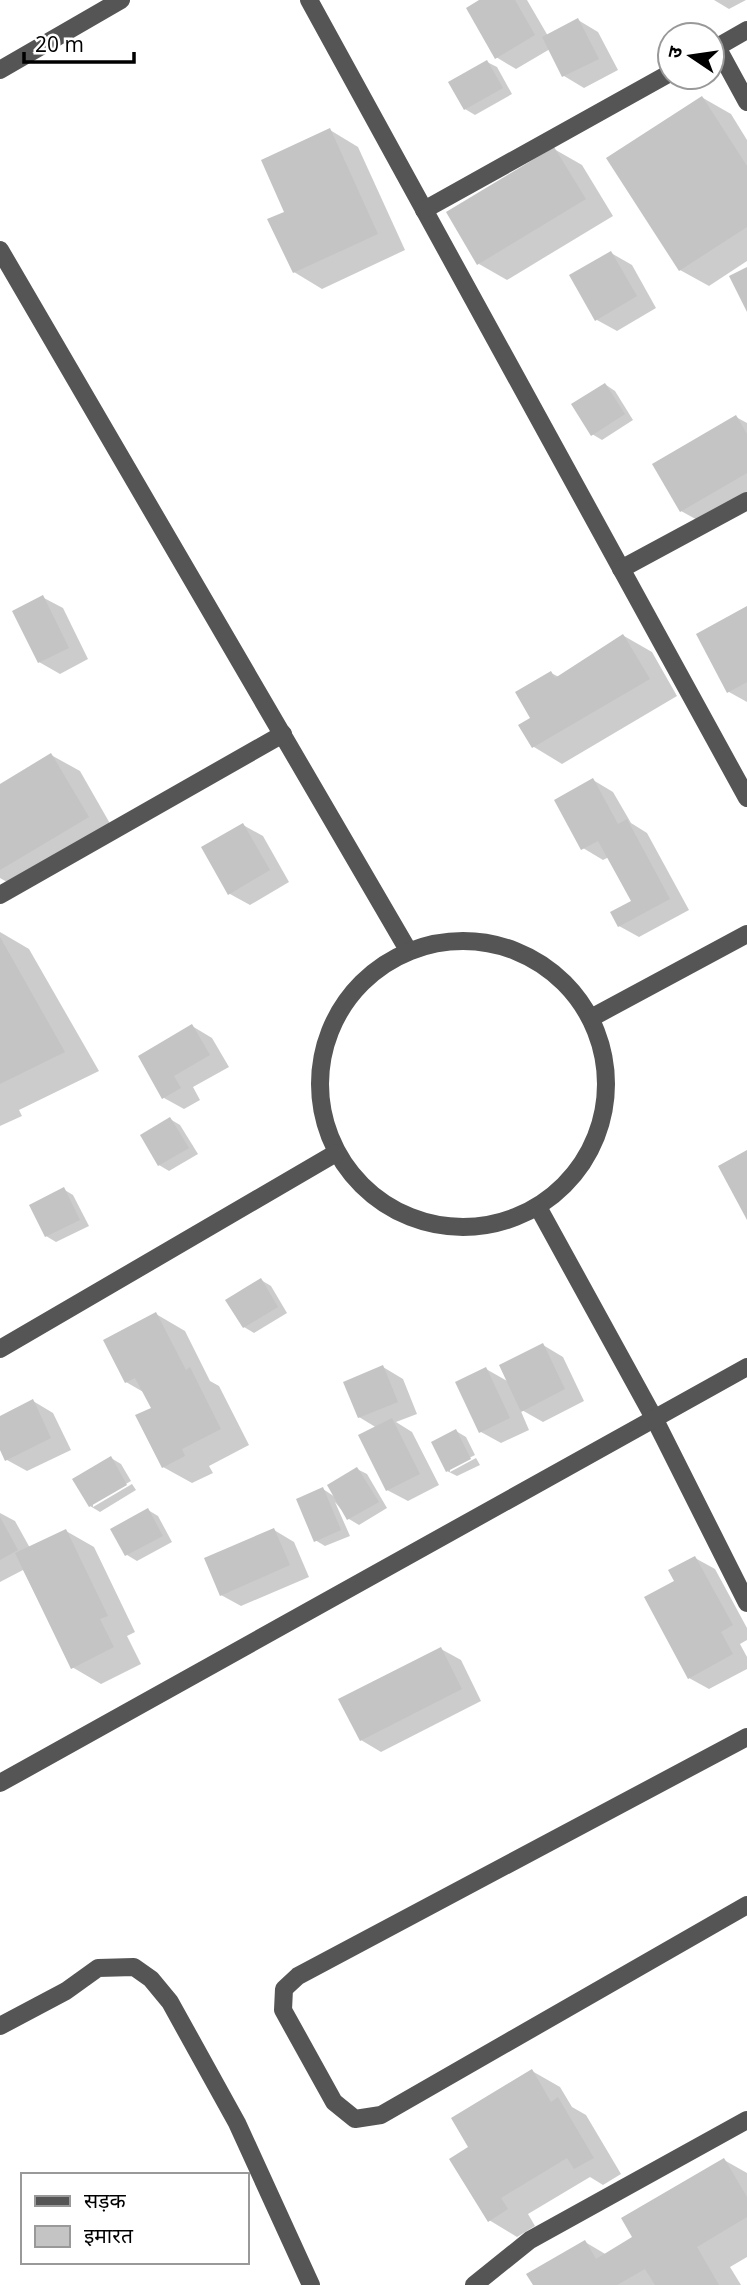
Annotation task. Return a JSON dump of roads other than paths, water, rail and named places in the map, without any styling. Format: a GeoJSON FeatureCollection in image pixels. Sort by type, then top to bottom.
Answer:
{"type":"FeatureCollection","features":[{"type":"Feature","properties":{"kind":"street"},"geometry":{"type":"LineString","coordinates":[[0,70],[121,0]]}},
{"type":"Feature","properties":{"kind":"street"},"geometry":{"type":"LineString","coordinates":[[309,0],[747,797]]}},
{"type":"Feature","properties":{"kind":"street"},"geometry":{"type":"LineString","coordinates":[[726,42],[747,30]]}},
{"type":"Feature","properties":{"kind":"street"},"geometry":{"type":"LineString","coordinates":[[726,67],[747,103]]}},
{"type":"Feature","properties":{"kind":"street"},"geometry":{"type":"LineString","coordinates":[[424,210],[656,81]]}},
{"type":"Feature","properties":{"kind":"street"},"geometry":{"type":"LineString","coordinates":[[0,250],[408,950]]}},
{"type":"Feature","properties":{"kind":"street"},"geometry":{"type":"LineString","coordinates":[[621,569],[747,501]]}},
{"type":"Feature","properties":{"kind":"street"},"geometry":{"type":"LineString","coordinates":[[0,895],[283,734]]}},
{"type":"Feature","properties":{"kind":"street"},"geometry":{"type":"LineString","coordinates":[[591,1018],[747,934]]}},
{"type":"Feature","properties":{"kind":"street"},"geometry":{"type":"LineString","coordinates":[[449,940],[492,942],[522,953],[566,983],[591,1018],[603,1051],[606,1087],[601,1122],[587,1156],[566,1184],[538,1207],[495,1224],[448,1228],[404,1216],[364,1191],[336,1153],[320,1108],[320,1059],[337,1014],[367,976],[408,950],[449,940]]}},
{"type":"Feature","properties":{"kind":"street"},"geometry":{"type":"LineString","coordinates":[[0,1349],[336,1153]]}},
{"type":"Feature","properties":{"kind":"street"},"geometry":{"type":"LineString","coordinates":[[538,1207],[653,1418],[747,1604]]}},
{"type":"Feature","properties":{"kind":"street"},"geometry":{"type":"LineString","coordinates":[[0,1783],[747,1367]]}},
{"type":"Feature","properties":{"kind":"street"},"geometry":{"type":"LineString","coordinates":[[747,1737],[298,1976],[284,1989],[283,2010],[334,2102],[355,2119],[381,2115],[747,1905]]}},
{"type":"Feature","properties":{"kind":"street"},"geometry":{"type":"LineString","coordinates":[[0,2026],[66,1991],[98,1968],[134,1967],[151,1979],[170,2002],[237,2123],[311,2285]]}},
{"type":"Feature","properties":{"kind":"street"},"geometry":{"type":"LineString","coordinates":[[474,2285],[530,2240],[747,2120]]}}]}
